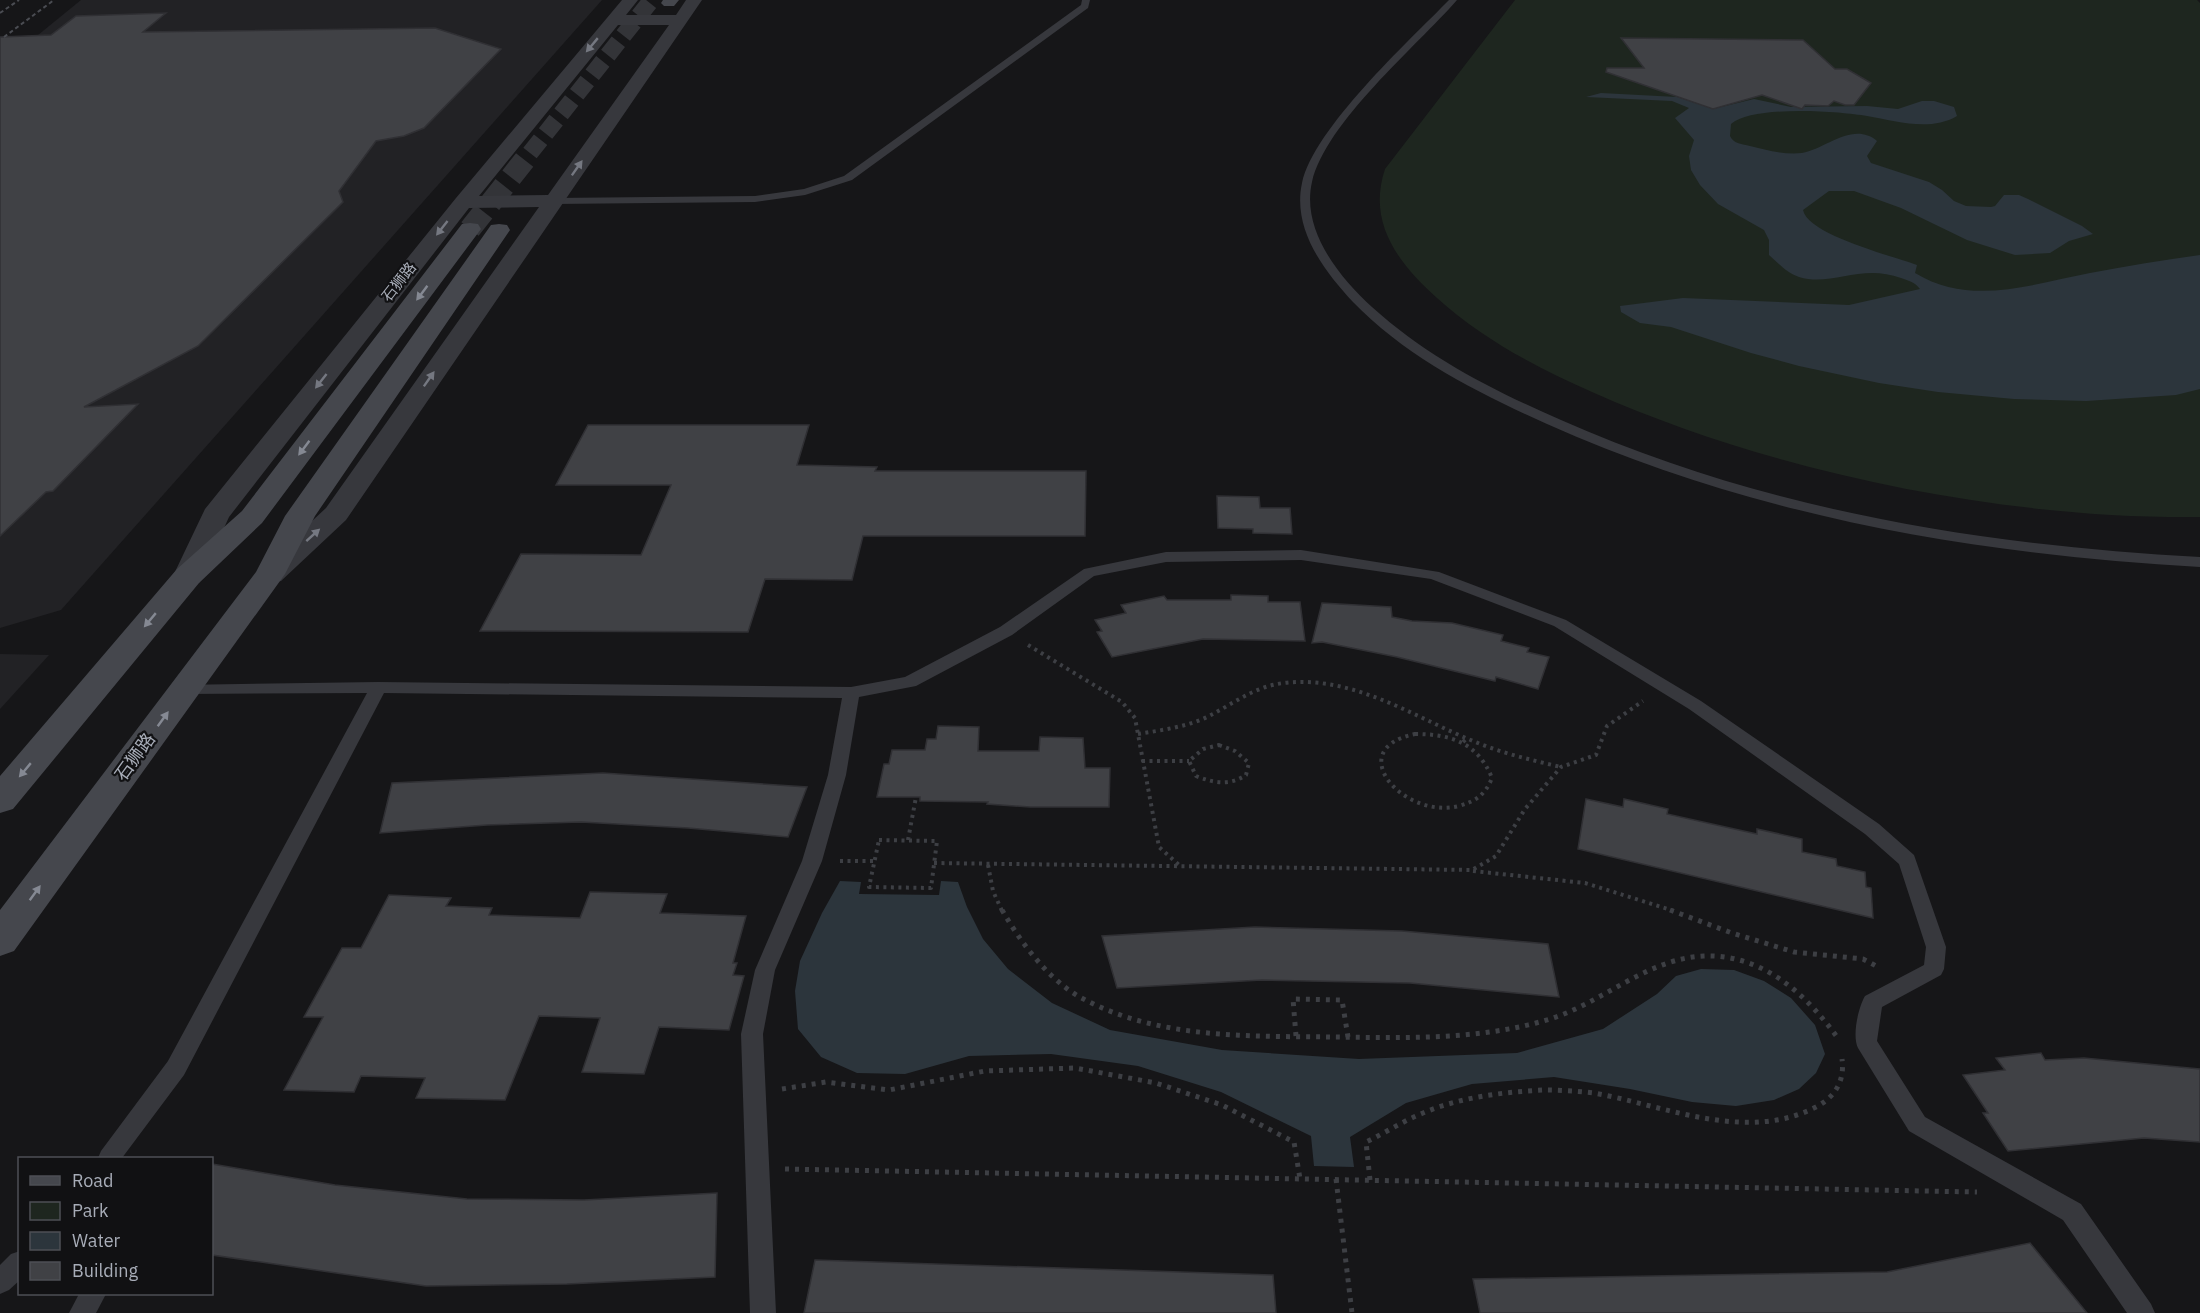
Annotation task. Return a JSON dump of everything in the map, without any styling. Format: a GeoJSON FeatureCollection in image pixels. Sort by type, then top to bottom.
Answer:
{"type":"FeatureCollection","features":[{"type":"Feature","properties":{"kind":"main road","name":"石狮路"},"geometry":{"type":"LineString","coordinates":[[0,800],[188,576],[252,517],[470,229]]}},
{"type":"Feature","properties":{"kind":"main road","name":"石狮路"},"geometry":{"type":"LineString","coordinates":[[0,940],[270,574],[300,516],[498,230]]}},
{"type":"Feature","properties":{"kind":"street","name":"石狮路"},"geometry":{"type":"LineString","coordinates":[[188,576],[215,515],[463,202],[630,0]]}},
{"type":"Feature","properties":{"kind":"street","name":"石狮路"},"geometry":{"type":"LineString","coordinates":[[270,574],[336,514],[553,201],[674,8],[694,0]]}},
{"type":"Feature","properties":{"kind":"street"},"geometry":{"type":"LineString","coordinates":[[613,20],[674,8]]}},
{"type":"Feature","properties":{"kind":"street"},"geometry":{"type":"LineString","coordinates":[[463,202],[553,201]]}},
{"type":"Feature","properties":{"kind":"lane"},"geometry":{"type":"LineString","coordinates":[[553,201],[755,199],[805,192],[848,178],[1085,6],[1086,0]]}},
{"type":"Feature","properties":{"kind":"lane"},"geometry":{"type":"LineString","coordinates":[[1453,0],[1343,119],[1311,168],[1306,183],[1307,216],[1320,253],[1350,292],[1396,333],[1460,376],[1543,418],[1643,459],[1759,495],[1821,511],[1953,538],[2089,555],[2200,562]]}},
{"type":"Feature","properties":{"kind":"lane"},"geometry":{"type":"LineString","coordinates":[[185,689],[378,687],[851,693],[910,682],[1006,631],[1089,572],[1166,557],[1301,555],[1434,575],[1560,623],[1695,705],[1872,829],[1907,861],[1936,947],[1934,969],[1872,1002],[1866,1042],[1917,1124],[2072,1212],[2142,1313]]}},
{"type":"Feature","properties":{"kind":"lane"},"geometry":{"type":"LineString","coordinates":[[109,1157],[176,1068],[378,687]]}},
{"type":"Feature","properties":{"kind":"lane"},"geometry":{"type":"LineString","coordinates":[[763,1313],[752,1034],[765,970],[812,861],[837,775],[851,693]]}},
{"type":"Feature","properties":{"kind":"lane"},"geometry":{"type":"LineString","coordinates":[[0,1282],[18,1264]]}},
{"type":"Feature","properties":{"kind":"lane"},"geometry":{"type":"LineString","coordinates":[[82,1313],[92,1295]]}},
{"type":"Feature","properties":{"kind":"path"},"geometry":{"type":"LineString","coordinates":[[1006,631],[1122,702],[1136,718],[1159,847],[1180,866]]}},
{"type":"Feature","properties":{"kind":"path"},"geometry":{"type":"LineString","coordinates":[[1138,734],[1182,726],[1209,715],[1246,693],[1283,683],[1334,684],[1381,697],[1465,740],[1487,760],[1491,774],[1490,788],[1482,797],[1470,805],[1450,808],[1425,806],[1405,798],[1392,787],[1383,775],[1380,763],[1385,750],[1395,741],[1409,735],[1428,732],[1447,735],[1465,740],[1508,754],[1561,767]]}},
{"type":"Feature","properties":{"kind":"path"},"geometry":{"type":"LineString","coordinates":[[1472,870],[1496,856],[1525,809],[1561,767],[1596,755],[1607,726],[1664,686]]}},
{"type":"Feature","properties":{"kind":"path"},"geometry":{"type":"LineString","coordinates":[[1210,745],[1227,745],[1242,753],[1249,763],[1246,775],[1235,783],[1214,784],[1196,776],[1189,761],[1196,752],[1210,745]]}},
{"type":"Feature","properties":{"kind":"path"},"geometry":{"type":"LineString","coordinates":[[1142,761],[1189,761]]}},
{"type":"Feature","properties":{"kind":"path"},"geometry":{"type":"LineString","coordinates":[[908,840],[916,797]]}},
{"type":"Feature","properties":{"kind":"path"},"geometry":{"type":"LineString","coordinates":[[879,840],[937,841],[931,888],[869,887],[874,861],[879,840]]}},
{"type":"Feature","properties":{"kind":"path"},"geometry":{"type":"LineString","coordinates":[[812,861],[874,861]]}},
{"type":"Feature","properties":{"kind":"path"},"geometry":{"type":"LineString","coordinates":[[934,863],[1472,870],[1585,883],[1649,902],[1732,933],[1794,952],[1863,959],[1908,983]]}},
{"type":"Feature","properties":{"kind":"path"},"geometry":{"type":"LineString","coordinates":[[988,865],[994,895],[1012,928],[1043,965],[1076,994],[1120,1015],[1184,1030],[1396,1038],[1482,1033],[1550,1019],[1612,992],[1656,967],[1692,956],[1703,956],[1725,957],[1765,969],[1795,988],[1819,1010],[1839,1042]]}},
{"type":"Feature","properties":{"kind":"path"},"geometry":{"type":"LineString","coordinates":[[1296,1036],[1293,999],[1342,1000],[1348,1037]]}},
{"type":"Feature","properties":{"kind":"path"},"geometry":{"type":"LineString","coordinates":[[1370,1180],[1366,1142],[1431,1110],[1497,1093],[1563,1090],[1715,1120],[1766,1122],[1811,1113],[1835,1095],[1844,1069],[1840,1051]]}},
{"type":"Feature","properties":{"kind":"path"},"geometry":{"type":"LineString","coordinates":[[754,1094],[826,1082],[889,1090],[985,1071],[1075,1068],[1156,1083],[1222,1105],[1294,1142],[1300,1179]]}},
{"type":"Feature","properties":{"kind":"path"},"geometry":{"type":"LineString","coordinates":[[758,1168],[2035,1193]]}},
{"type":"Feature","properties":{"kind":"path"},"geometry":{"type":"LineString","coordinates":[[1336,1179],[1352,1313]]}},
{"type":"Feature","properties":{"kind":"shaded area"},"geometry":{"type":"Polygon","coordinates":[[[81,0],[602,0],[61,610],[0,628],[0,66],[81,0]]]}},
{"type":"Feature","properties":{"kind":"shaded area"},"geometry":{"type":"Polygon","coordinates":[[[0,654],[49,655],[0,709],[0,654]]]}},
{"type":"Feature","properties":{"kind":"green space"},"geometry":{"type":"Polygon","coordinates":[[[1515,0],[2197,0],[2200,3],[2200,517],[2124,516],[2047,510],[1968,500],[1890,486],[1812,468],[1662,421],[1592,392],[1510,351],[1454,313],[1410,271],[1390,241],[1383,224],[1380,189],[1385,169],[1515,0]]]}},
{"type":"Feature","properties":{"kind":"water"},"geometry":{"type":"Polygon","coordinates":[[[1601,93],[1677,97],[1713,109],[1754,99],[1791,107],[1867,106],[1898,109],[1922,101],[1934,101],[1954,107],[1957,116],[1947,121],[1924,124],[1837,112],[1796,111],[1757,114],[1731,124],[1730,136],[1741,144],[1776,152],[1802,153],[1849,135],[1868,136],[1877,141],[1867,156],[1871,163],[1929,182],[1954,201],[1966,206],[1991,207],[1995,206],[2004,195],[2019,195],[2082,226],[2093,234],[2069,241],[2050,253],[2015,255],[1967,240],[1901,208],[1854,191],[1829,191],[1803,210],[1808,219],[1835,236],[1917,265],[1915,273],[1936,283],[1958,289],[1980,291],[2024,287],[2104,270],[2200,255],[2200,389],[2176,395],[2086,401],[2014,399],[1938,392],[1879,383],[1799,366],[1671,327],[1640,323],[1621,312],[1620,306],[1683,298],[1849,305],[1920,289],[1912,282],[1886,274],[1873,273],[1811,279],[1791,273],[1769,255],[1769,240],[1764,230],[1718,204],[1700,185],[1691,170],[1689,156],[1694,140],[1675,118],[1689,108],[1672,101],[1586,97],[1601,93]]]}},
{"type":"Feature","properties":{"kind":"water"},"geometry":{"type":"Polygon","coordinates":[[[840,881],[861,882],[859,894],[939,895],[941,881],[958,882],[983,939],[1008,969],[1052,1003],[1110,1030],[1222,1050],[1359,1059],[1517,1053],[1603,1029],[1657,994],[1676,976],[1701,969],[1734,970],[1764,981],[1791,998],[1815,1025],[1825,1054],[1816,1073],[1799,1089],[1774,1100],[1736,1106],[1692,1102],[1554,1077],[1472,1084],[1406,1103],[1350,1137],[1354,1167],[1314,1166],[1311,1136],[1221,1092],[1138,1066],[1051,1054],[969,1056],[905,1074],[857,1073],[821,1057],[798,1029],[795,991],[800,961],[840,881]]]}},
{"type":"Feature","properties":{"kind":"building"},"geometry":{"type":"Polygon","coordinates":[[[166,13],[143,32],[435,28],[501,49],[424,128],[404,136],[376,141],[339,191],[343,202],[198,346],[84,407],[138,404],[53,491],[46,492],[0,536],[0,37],[51,35],[76,16],[166,13]]]}},
{"type":"Feature","properties":{"kind":"building"},"geometry":{"type":"Polygon","coordinates":[[[1621,38],[1803,40],[1835,69],[1847,69],[1871,83],[1854,105],[1834,101],[1828,106],[1805,105],[1802,109],[1762,95],[1713,109],[1606,72],[1607,68],[1644,68],[1621,38]]]}},
{"type":"Feature","properties":{"kind":"building"},"geometry":{"type":"Polygon","coordinates":[[[588,425],[809,425],[797,465],[877,467],[875,471],[1086,471],[1085,536],[863,536],[852,580],[765,579],[748,632],[480,631],[521,554],[641,555],[671,485],[556,485],[588,425]]]}},
{"type":"Feature","properties":{"kind":"building"},"geometry":{"type":"Polygon","coordinates":[[[1217,496],[1259,497],[1260,508],[1290,508],[1292,534],[1253,533],[1253,529],[1218,528],[1217,496]]]}},
{"type":"Feature","properties":{"kind":"building"},"geometry":{"type":"Polygon","coordinates":[[[1231,595],[1268,596],[1268,602],[1300,602],[1305,641],[1203,639],[1112,657],[1097,632],[1102,631],[1095,620],[1126,613],[1121,605],[1164,596],[1167,600],[1231,600],[1231,595]]]}},
{"type":"Feature","properties":{"kind":"building"},"geometry":{"type":"Polygon","coordinates":[[[1322,603],[1391,607],[1392,617],[1412,621],[1452,623],[1503,635],[1501,641],[1529,648],[1527,652],[1549,657],[1538,689],[1496,677],[1495,681],[1397,657],[1322,642],[1312,643],[1322,603]]]}},
{"type":"Feature","properties":{"kind":"building"},"geometry":{"type":"Polygon","coordinates":[[[938,726],[979,727],[978,751],[1039,751],[1040,737],[1083,738],[1085,768],[1110,768],[1109,807],[1030,807],[987,804],[988,802],[920,801],[920,797],[877,797],[884,764],[889,764],[892,750],[925,750],[927,739],[936,739],[938,726]]]}},
{"type":"Feature","properties":{"kind":"building"},"geometry":{"type":"Polygon","coordinates":[[[603,773],[807,787],[788,837],[581,822],[487,825],[380,833],[392,783],[603,773]]]}},
{"type":"Feature","properties":{"kind":"building"},"geometry":{"type":"Polygon","coordinates":[[[1586,799],[1623,807],[1624,799],[1668,809],[1667,814],[1757,834],[1757,829],[1802,839],[1802,852],[1836,859],[1837,866],[1865,872],[1866,887],[1871,888],[1873,918],[1578,849],[1586,799]]]}},
{"type":"Feature","properties":{"kind":"building"},"geometry":{"type":"Polygon","coordinates":[[[590,892],[667,894],[660,913],[746,916],[733,963],[737,963],[733,975],[744,976],[729,1030],[659,1027],[644,1074],[582,1072],[600,1018],[539,1016],[505,1100],[416,1098],[425,1078],[361,1076],[354,1092],[284,1090],[323,1017],[304,1017],[342,948],[361,948],[389,895],[451,898],[446,906],[492,908],[489,915],[580,918],[590,892]]]}},
{"type":"Feature","properties":{"kind":"building"},"geometry":{"type":"Polygon","coordinates":[[[1255,927],[1402,931],[1548,944],[1559,997],[1410,983],[1262,980],[1117,988],[1102,936],[1255,927]]]}},
{"type":"Feature","properties":{"kind":"building"},"geometry":{"type":"Polygon","coordinates":[[[2041,1053],[2045,1060],[2084,1058],[2200,1069],[2200,1142],[2144,1138],[2008,1151],[1983,1113],[1988,1113],[1963,1075],[2005,1070],[1996,1058],[2041,1053]]]}},
{"type":"Feature","properties":{"kind":"building"},"geometry":{"type":"Polygon","coordinates":[[[213,1164],[335,1185],[467,1199],[584,1200],[717,1193],[715,1277],[567,1284],[426,1286],[213,1255],[213,1164]]]}},
{"type":"Feature","properties":{"kind":"building"},"geometry":{"type":"Polygon","coordinates":[[[2030,1243],[2087,1313],[1480,1313],[1473,1279],[1887,1272],[2030,1243]]]}},
{"type":"Feature","properties":{"kind":"building"},"geometry":{"type":"Polygon","coordinates":[[[815,1260],[1273,1275],[1276,1313],[804,1313],[815,1260]]]}},
{"type":"Feature","properties":{"kind":"tunnel"},"geometry":{"type":"LineString","coordinates":[[530,153],[650,2]]}},
{"type":"Feature","properties":{"kind":"tunnel"},"geometry":{"type":"LineString","coordinates":[[470,229],[531,152]]}},
{"type":"Feature","properties":{"kind":"railway"},"geometry":{"type":"LineString","coordinates":[[0,13],[19,0]]}},
{"type":"Feature","properties":{"kind":"railway"},"geometry":{"type":"LineString","coordinates":[[4,37],[54,0]]}}]}
